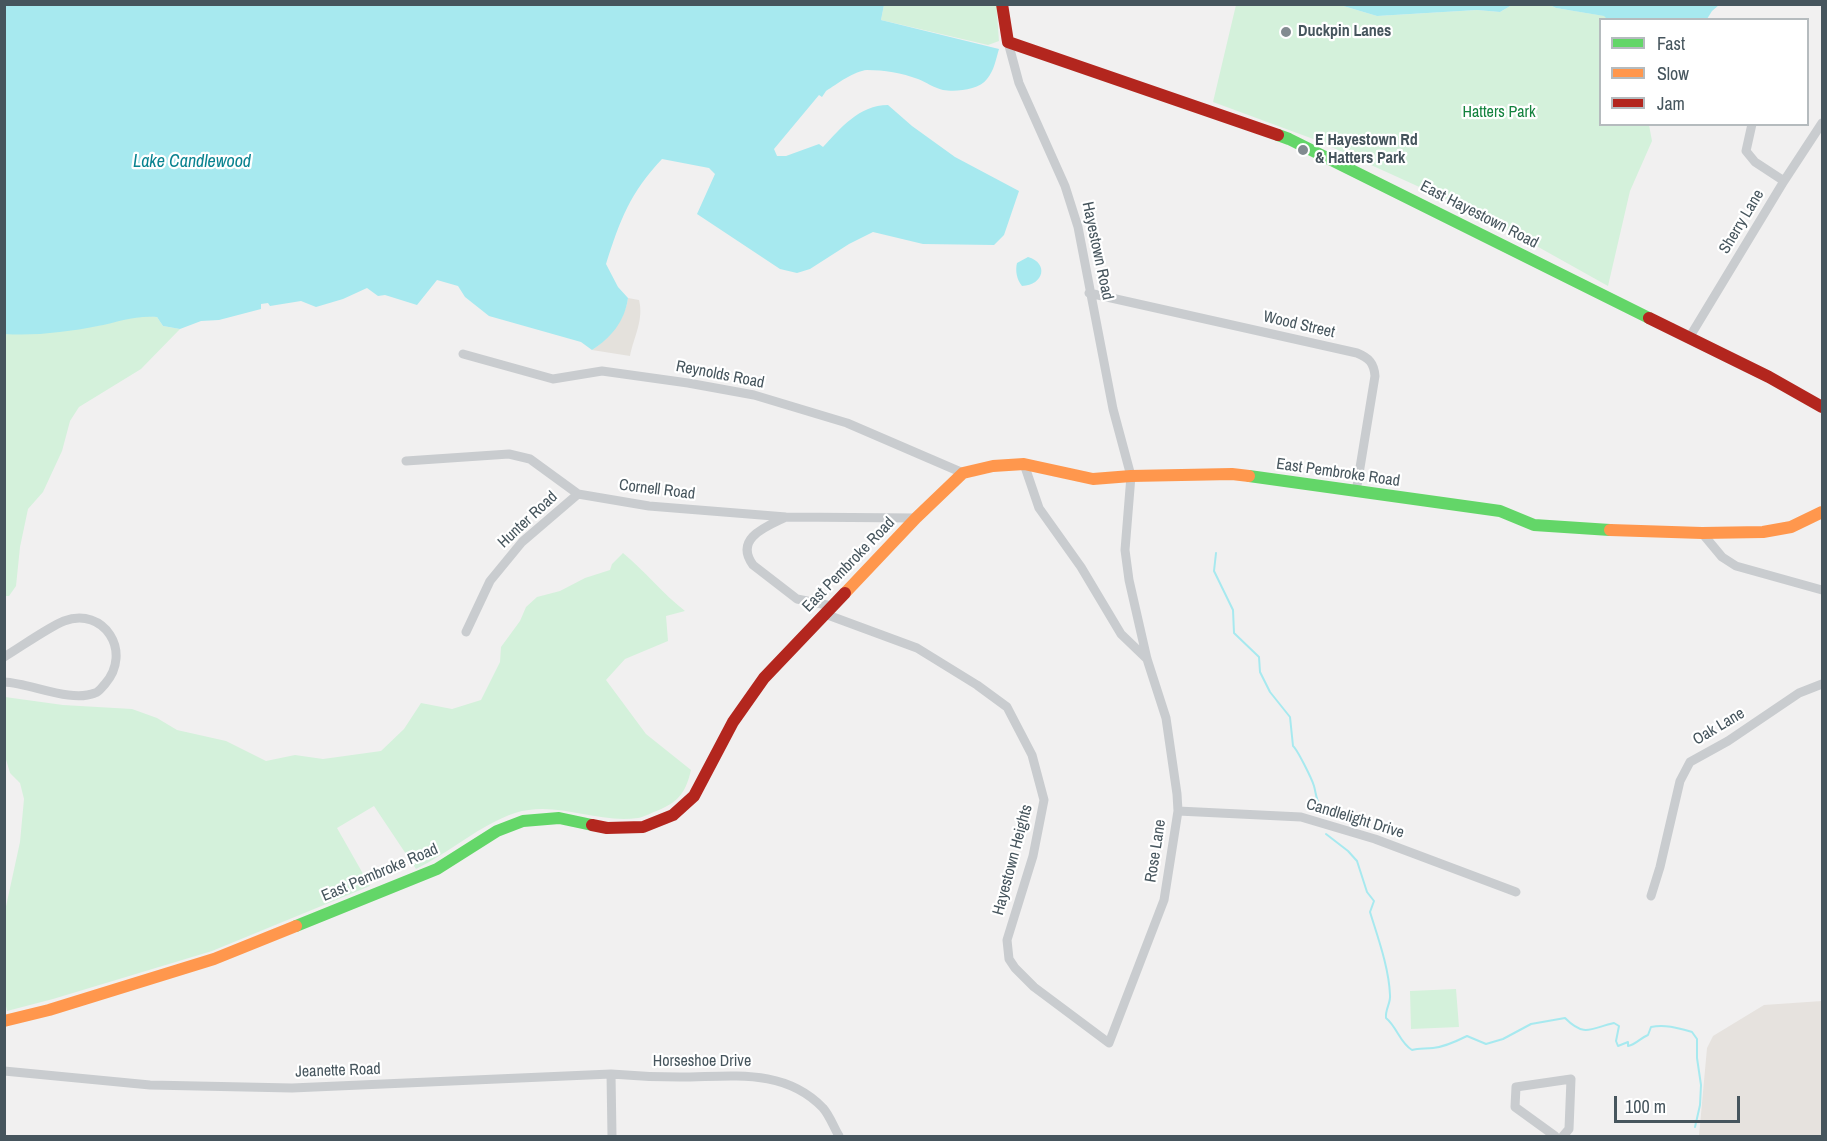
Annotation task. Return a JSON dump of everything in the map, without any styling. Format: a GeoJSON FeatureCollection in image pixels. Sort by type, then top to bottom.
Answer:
{"type":"FeatureCollection","features":[{"type":"Feature","properties":{"kind":"street","name":"Hayestown Road"},"geometry":{"type":"LineString","coordinates":[[1002,4],[1008,42],[1019,83],[1065,186],[1078,226],[1114,414],[1131,476]]}},
{"type":"Feature","properties":{"kind":"street","name":"East Hayestown Road"},"geometry":{"type":"LineString","coordinates":[[1008,42],[1289,139],[1769,377],[1822,407]]}},
{"type":"Feature","properties":{"kind":"street","name":"Sherry Lane"},"geometry":{"type":"LineString","coordinates":[[1689,338],[1784,181],[1822,123]]}},
{"type":"Feature","properties":{"kind":"street"},"geometry":{"type":"LineString","coordinates":[[1752,126],[1746,151],[1755,162],[1784,181]]}},
{"type":"Feature","properties":{"kind":"street","name":"Wood Street"},"geometry":{"type":"LineString","coordinates":[[1089,293],[1357,353],[1368,358],[1374,366],[1375,376],[1356,492]]}},
{"type":"Feature","properties":{"kind":"street","name":"Reynolds Road"},"geometry":{"type":"LineString","coordinates":[[463,354],[552,379],[602,371],[754,395],[847,423],[963,473]]}},
{"type":"Feature","properties":{"kind":"street","name":"Cornell Road"},"geometry":{"type":"LineString","coordinates":[[406,461],[509,454],[530,459],[578,494],[649,506],[786,517],[916,519]]}},
{"type":"Feature","properties":{"kind":"street","name":"East Pembroke Road"},"geometry":{"type":"LineString","coordinates":[[4,1021],[49,1010],[214,959],[437,869],[497,831],[524,821],[559,818],[607,828],[643,827],[673,815],[694,796],[733,722],[764,678],[963,473],[993,466],[1024,464],[1093,479],[1232,474],[1500,511],[1534,525],[1564,528],[1702,532],[1763,531],[1791,527],[1822,512]]}},
{"type":"Feature","properties":{"kind":"street","name":"Rose Lane"},"geometry":{"type":"LineString","coordinates":[[1024,464],[1039,508],[1081,567],[1121,634],[1147,659]]}},
{"type":"Feature","properties":{"kind":"street","name":"Rose Lane"},"geometry":{"type":"LineString","coordinates":[[1109,1043],[1164,900],[1178,811],[1166,718],[1147,659],[1129,580],[1125,550],[1131,476]]}},
{"type":"Feature","properties":{"kind":"street","name":"Hunter Road"},"geometry":{"type":"LineString","coordinates":[[466,632],[490,581],[522,542],[578,494]]}},
{"type":"Feature","properties":{"kind":"street","name":"Hayestown Heights"},"geometry":{"type":"LineString","coordinates":[[786,517],[755,533],[748,548],[749,559],[753,565],[797,599],[829,610],[917,648],[977,685],[1007,707],[1032,754],[1044,800],[1033,856],[1007,940],[1009,959],[1034,987],[1109,1043]]}},
{"type":"Feature","properties":{"kind":"street"},"geometry":{"type":"LineString","coordinates":[[1702,532],[1722,557],[1736,566],[1822,590]]}},
{"type":"Feature","properties":{"kind":"street"},"geometry":{"type":"LineString","coordinates":[[4,657],[64,621],[81,619],[98,622],[106,630],[117,649],[117,664],[111,677],[97,693],[80,696],[4,682]]}},
{"type":"Feature","properties":{"kind":"street","name":"Oak Lane"},"geometry":{"type":"LineString","coordinates":[[1651,896],[1680,781],[1690,762],[1728,741],[1799,693],[1822,684]]}},
{"type":"Feature","properties":{"kind":"street","name":"Candlelight Drive"},"geometry":{"type":"LineString","coordinates":[[1178,811],[1301,817],[1375,839],[1516,892]]}},
{"type":"Feature","properties":{"kind":"street","name":"Jeanette Road"},"geometry":{"type":"LineString","coordinates":[[4,1071],[150,1085],[292,1088],[611,1074]]}},
{"type":"Feature","properties":{"kind":"street"},"geometry":{"type":"LineString","coordinates":[[611,1074],[612,1137]]}},
{"type":"Feature","properties":{"kind":"street","name":"Horseshoe Drive"},"geometry":{"type":"LineString","coordinates":[[611,1074],[639,1077],[728,1075],[769,1078],[799,1090],[824,1109],[839,1137]]}},
{"type":"Feature","properties":{"kind":"street"},"geometry":{"type":"LineString","coordinates":[[1555,1137],[1515,1107],[1516,1087],[1571,1078],[1569,1129],[1563,1137]]}},
{"type":"Feature","properties":{"kind":"shaded area"},"geometry":{"type":"Polygon","coordinates":[[[1822,1001],[1822,1136],[1699,1136],[1707,1048],[1713,1036],[1764,1005],[1822,1001]]]}},
{"type":"Feature","properties":{"kind":"green space"},"geometry":{"type":"Polygon","coordinates":[[[884,5],[998,5],[999,41],[988,45],[881,20],[884,5]]]}},
{"type":"Feature","properties":{"kind":"green space","name":"Hatters Park"},"geometry":{"type":"Polygon","coordinates":[[[1236,5],[1340,5],[1377,16],[1477,10],[1500,12],[1512,5],[1550,5],[1607,18],[1599,18],[1599,126],[1649,126],[1652,141],[1630,191],[1608,286],[1481,215],[1316,140],[1213,102],[1236,5]]]}},
{"type":"Feature","properties":{"kind":"green space"},"geometry":{"type":"Polygon","coordinates":[[[133,317],[157,317],[163,326],[180,329],[141,369],[79,407],[70,421],[62,451],[43,492],[28,509],[20,547],[16,586],[9,596],[5,596],[5,334],[97,326],[133,317]]]}},
{"type":"Feature","properties":{"kind":"green space"},"geometry":{"type":"Polygon","coordinates":[[[623,553],[685,611],[666,616],[668,641],[625,659],[606,680],[646,734],[691,770],[684,790],[672,803],[638,818],[607,818],[546,809],[515,813],[477,831],[416,869],[374,806],[337,828],[370,886],[212,951],[7,1011],[4,997],[5,911],[20,842],[24,799],[20,783],[10,773],[5,756],[5,697],[63,705],[132,709],[157,718],[177,730],[226,741],[266,761],[295,755],[323,759],[381,751],[404,729],[421,703],[452,709],[481,700],[500,662],[501,647],[520,621],[526,607],[537,597],[560,591],[585,578],[610,570],[612,564],[623,553]]]}},
{"type":"Feature","properties":{"kind":"green space"},"geometry":{"type":"Polygon","coordinates":[[[1456,989],[1459,1027],[1411,1029],[1410,991],[1456,989]]]}},
{"type":"Feature","properties":{"kind":"sand"},"geometry":{"type":"Polygon","coordinates":[[[628,298],[639,300],[640,307],[639,321],[630,356],[592,350],[616,327],[624,313],[628,298]]]}},
{"type":"Feature","properties":{"kind":"water"},"geometry":{"type":"Polygon","coordinates":[[[1719,4],[1708,18],[1606,18],[1550,5],[1719,4]]]}},
{"type":"Feature","properties":{"kind":"water","name":"Lake Candlewood"},"geometry":{"type":"Polygon","coordinates":[[[5,5],[884,5],[881,20],[999,49],[989,76],[979,86],[948,91],[893,72],[867,70],[857,73],[826,91],[822,97],[819,95],[774,149],[777,156],[786,156],[819,144],[823,147],[859,113],[888,105],[912,126],[955,157],[1019,191],[1004,235],[994,245],[923,244],[873,232],[849,244],[810,269],[797,273],[780,269],[697,214],[715,174],[709,168],[662,159],[651,171],[627,208],[606,264],[618,287],[628,298],[624,314],[611,334],[592,350],[581,342],[489,316],[465,297],[458,286],[437,280],[417,305],[385,295],[378,296],[367,288],[343,299],[316,307],[301,301],[270,306],[268,303],[261,304],[261,309],[219,320],[201,321],[180,329],[163,326],[157,317],[149,317],[63,332],[5,334],[5,5]]]}},
{"type":"Feature","properties":{"kind":"water"},"geometry":{"type":"Polygon","coordinates":[[[1340,5],[1512,5],[1500,12],[1477,10],[1377,16],[1340,5]]]}},
{"type":"Feature","properties":{"kind":"water"},"geometry":{"type":"Polygon","coordinates":[[[1028,257],[1039,264],[1041,273],[1035,282],[1022,286],[1017,275],[1017,263],[1028,257]]]}},
{"type":"Feature","properties":{"kind":"waterway"},"geometry":{"type":"LineString","coordinates":[[1216,553],[1214,571],[1233,610],[1234,633],[1259,657],[1260,672],[1270,692],[1290,717],[1293,746],[1310,777],[1320,805]]}},
{"type":"Feature","properties":{"kind":"waterway"},"geometry":{"type":"LineString","coordinates":[[1326,834],[1357,861],[1367,892],[1374,901],[1370,912],[1388,974],[1390,998],[1386,1018],[1408,1047],[1412,1050],[1437,1047],[1451,1044],[1467,1036],[1486,1044],[1503,1039],[1531,1024],[1565,1018],[1583,1030],[1614,1023],[1619,1026],[1616,1041],[1618,1046],[1628,1042],[1628,1046],[1634,1044],[1648,1035],[1651,1027],[1656,1026],[1692,1032],[1697,1039],[1701,1085],[1700,1105],[1695,1127]]}},
{"type":"Feature","properties":{"kind":"traffic: fast"},"geometry":{"type":"LineString","coordinates":[[1278,135],[1649,318]]}},
{"type":"Feature","properties":{"kind":"traffic: fast"},"geometry":{"type":"LineString","coordinates":[[1249,476],[1500,511],[1534,525],[1610,530]]}},
{"type":"Feature","properties":{"kind":"traffic: fast"},"geometry":{"type":"LineString","coordinates":[[296,926],[437,869],[497,831],[523,821],[559,818],[592,825]]}},
{"type":"Feature","properties":{"kind":"traffic: slow"},"geometry":{"type":"LineString","coordinates":[[845,593],[916,518],[963,473],[993,466],[1024,464],[1093,479],[1232,474],[1249,476]]}},
{"type":"Feature","properties":{"kind":"traffic: slow"},"geometry":{"type":"LineString","coordinates":[[1610,530],[1763,532],[1791,527],[1822,512]]}},
{"type":"Feature","properties":{"kind":"traffic: slow"},"geometry":{"type":"LineString","coordinates":[[4,1021],[49,1010],[214,959],[296,926]]}},
{"type":"Feature","properties":{"kind":"traffic: jam"},"geometry":{"type":"LineString","coordinates":[[1002,4],[1008,42],[1278,135]]}},
{"type":"Feature","properties":{"kind":"traffic: jam"},"geometry":{"type":"LineString","coordinates":[[1649,318],[1769,377],[1822,407]]}},
{"type":"Feature","properties":{"kind":"traffic: jam"},"geometry":{"type":"LineString","coordinates":[[592,825],[607,828],[643,827],[673,815],[694,796],[733,722],[764,678],[845,593]]}},
{"type":"Feature","properties":{"kind":"place","name":"Duckpin Lanes"},"geometry":{"type":"Point","coordinates":[1286,32]}},
{"type":"Feature","properties":{"kind":"place","name":"E Hayestown Rd & Hatters Park"},"geometry":{"type":"Point","coordinates":[1303,150]}}]}
